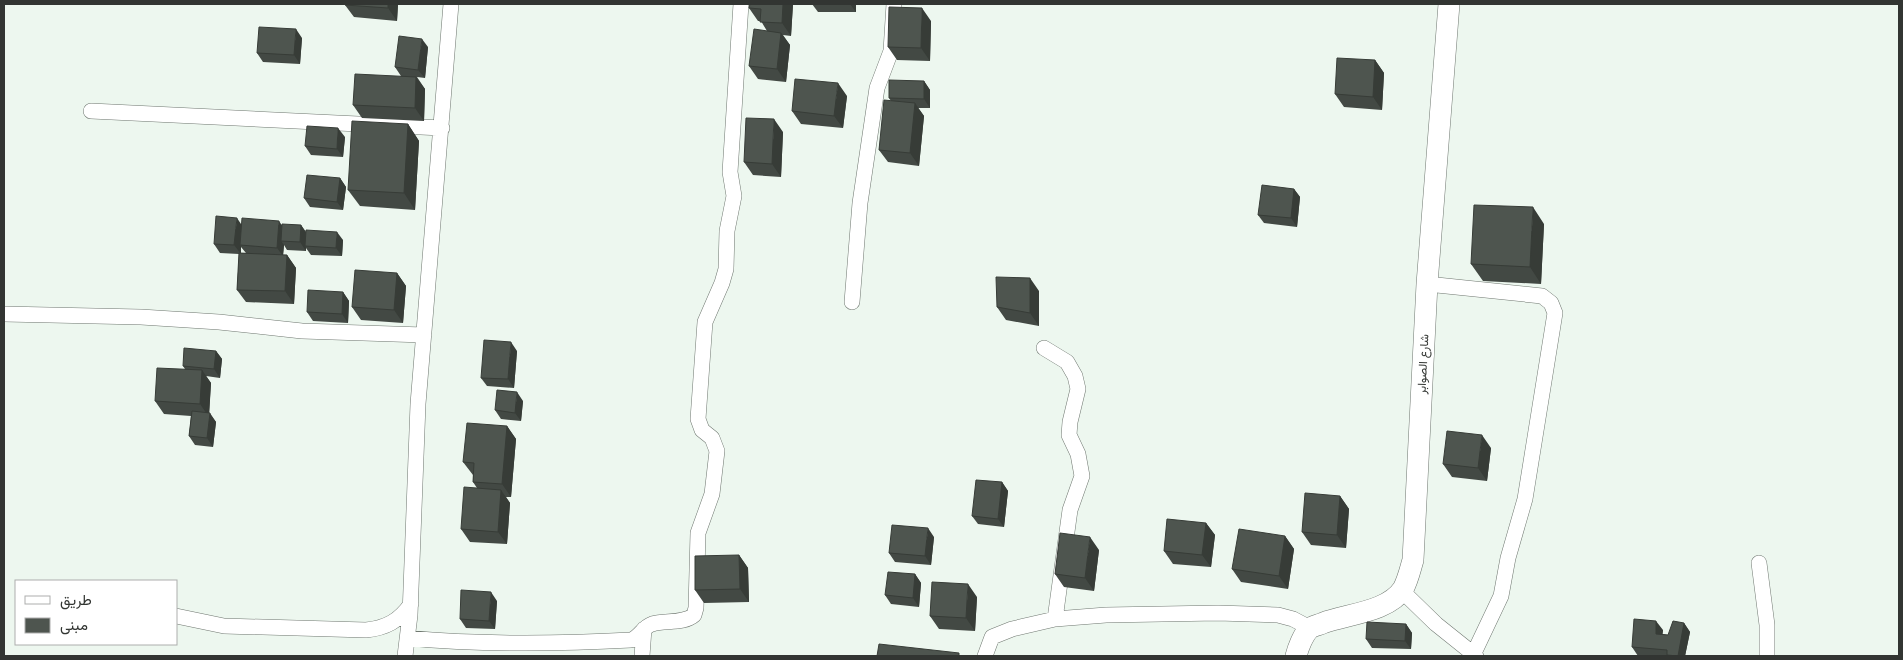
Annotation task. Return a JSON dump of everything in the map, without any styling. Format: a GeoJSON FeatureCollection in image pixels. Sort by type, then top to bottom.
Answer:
{"type":"FeatureCollection","features":[{"type":"Feature","properties":{"kind":"street"},"geometry":{"type":"LineString","coordinates":[[405,656],[410,604],[414,475],[451,4]]}},
{"type":"Feature","properties":{"kind":"street"},"geometry":{"type":"LineString","coordinates":[[408,638],[557,650],[631,640],[652,624],[688,619],[696,611],[698,533],[712,494],[718,450],[712,438],[702,430],[698,419],[703,332],[708,313],[722,283],[726,269],[727,231],[734,196],[730,172],[741,4]]}},
{"type":"Feature","properties":{"kind":"street"},"geometry":{"type":"LineString","coordinates":[[852,302],[860,203],[877,88],[891,51],[894,4]]}},
{"type":"Feature","properties":{"kind":"street","name":"شارع الصوابر"},"geometry":{"type":"LineString","coordinates":[[1402,591],[1413,560],[1427,284],[1449,4]]}},
{"type":"Feature","properties":{"kind":"street"},"geometry":{"type":"LineString","coordinates":[[91,111],[442,128]]}},
{"type":"Feature","properties":{"kind":"street"},"geometry":{"type":"LineString","coordinates":[[1296,656],[1299,646],[1310,628],[1342,616],[1372,610],[1387,603],[1402,591],[1436,624],[1475,656],[1501,596],[1508,558],[1525,499],[1554,313],[1551,303],[1542,296],[1427,284]]}},
{"type":"Feature","properties":{"kind":"street"},"geometry":{"type":"LineString","coordinates":[[4,314],[141,317],[219,322],[302,331],[424,335]]}},
{"type":"Feature","properties":{"kind":"street"},"geometry":{"type":"LineString","coordinates":[[1044,348],[1067,362],[1075,376],[1078,389],[1070,422],[1069,435],[1078,454],[1082,476],[1070,510],[1055,619]]}},
{"type":"Feature","properties":{"kind":"street"},"geometry":{"type":"LineString","coordinates":[[1759,563],[1767,625],[1766,656]]}},
{"type":"Feature","properties":{"kind":"street"},"geometry":{"type":"LineString","coordinates":[[178,616],[224,626],[366,630],[376,629],[392,623],[404,613],[410,604]]}},
{"type":"Feature","properties":{"kind":"street"},"geometry":{"type":"LineString","coordinates":[[985,656],[992,637],[1012,629],[1055,619],[1199,614],[1278,615],[1293,619],[1310,628]]}},
{"type":"Feature","properties":{"kind":"street"},"geometry":{"type":"LineString","coordinates":[[642,656],[644,629]]}},
{"type":"Feature","properties":{"kind":"building"},"geometry":{"type":"Polygon","coordinates":[[[388,4],[388,8],[345,5],[388,4]]]}},
{"type":"Feature","properties":{"kind":"building"},"geometry":{"type":"Polygon","coordinates":[[[750,4],[783,4],[782,23],[760,22],[761,9],[749,8],[750,4]]]}},
{"type":"Feature","properties":{"kind":"building"},"geometry":{"type":"Polygon","coordinates":[[[889,7],[922,8],[921,48],[888,47],[889,7]]]}},
{"type":"Feature","properties":{"kind":"building"},"geometry":{"type":"Polygon","coordinates":[[[259,27],[296,29],[294,55],[257,53],[259,27]]]}},
{"type":"Feature","properties":{"kind":"building"},"geometry":{"type":"Polygon","coordinates":[[[754,29],[781,33],[777,69],[749,66],[754,29]]]}},
{"type":"Feature","properties":{"kind":"building"},"geometry":{"type":"Polygon","coordinates":[[[399,36],[422,39],[418,70],[395,67],[399,36]]]}},
{"type":"Feature","properties":{"kind":"building"},"geometry":{"type":"Polygon","coordinates":[[[1337,58],[1375,60],[1373,97],[1335,94],[1337,58]]]}},
{"type":"Feature","properties":{"kind":"building"},"geometry":{"type":"Polygon","coordinates":[[[355,74],[416,77],[415,108],[353,105],[355,74]]]}},
{"type":"Feature","properties":{"kind":"building"},"geometry":{"type":"Polygon","coordinates":[[[795,79],[838,83],[834,116],[792,111],[795,79]]]}},
{"type":"Feature","properties":{"kind":"building"},"geometry":{"type":"Polygon","coordinates":[[[889,80],[924,81],[924,99],[889,98],[889,80]]]}},
{"type":"Feature","properties":{"kind":"building"},"geometry":{"type":"Polygon","coordinates":[[[884,100],[915,103],[910,153],[879,150],[884,100]]]}},
{"type":"Feature","properties":{"kind":"building"},"geometry":{"type":"Polygon","coordinates":[[[746,118],[774,119],[772,164],[744,162],[746,118]]]}},
{"type":"Feature","properties":{"kind":"building"},"geometry":{"type":"Polygon","coordinates":[[[352,121],[408,124],[404,193],[348,190],[352,121]]]}},
{"type":"Feature","properties":{"kind":"building"},"geometry":{"type":"Polygon","coordinates":[[[307,126],[338,128],[337,149],[305,146],[307,126]]]}},
{"type":"Feature","properties":{"kind":"building"},"geometry":{"type":"Polygon","coordinates":[[[307,175],[340,178],[337,202],[304,198],[307,175]]]}},
{"type":"Feature","properties":{"kind":"building"},"geometry":{"type":"Polygon","coordinates":[[[1262,185],[1294,189],[1291,218],[1258,215],[1262,185]]]}},
{"type":"Feature","properties":{"kind":"building"},"geometry":{"type":"Polygon","coordinates":[[[1474,205],[1533,207],[1530,267],[1471,264],[1474,205]]]}},
{"type":"Feature","properties":{"kind":"building"},"geometry":{"type":"Polygon","coordinates":[[[216,216],[237,218],[234,245],[214,244],[216,216]]]}},
{"type":"Feature","properties":{"kind":"building"},"geometry":{"type":"Polygon","coordinates":[[[242,218],[279,221],[277,248],[240,245],[242,218]]]}},
{"type":"Feature","properties":{"kind":"building"},"geometry":{"type":"Polygon","coordinates":[[[282,224],[301,225],[300,242],[281,241],[282,224]]]}},
{"type":"Feature","properties":{"kind":"building"},"geometry":{"type":"Polygon","coordinates":[[[306,230],[337,232],[336,248],[305,246],[306,230]]]}},
{"type":"Feature","properties":{"kind":"building"},"geometry":{"type":"Polygon","coordinates":[[[239,253],[287,255],[285,291],[237,290],[239,253]]]}},
{"type":"Feature","properties":{"kind":"building"},"geometry":{"type":"Polygon","coordinates":[[[355,270],[397,273],[394,310],[352,307],[355,270]]]}},
{"type":"Feature","properties":{"kind":"building"},"geometry":{"type":"Polygon","coordinates":[[[996,277],[1030,278],[1030,313],[997,307],[996,277]]]}},
{"type":"Feature","properties":{"kind":"building"},"geometry":{"type":"Polygon","coordinates":[[[308,290],[343,292],[342,314],[307,312],[308,290]]]}},
{"type":"Feature","properties":{"kind":"building"},"geometry":{"type":"Polygon","coordinates":[[[484,340],[511,342],[508,379],[481,378],[484,340]]]}},
{"type":"Feature","properties":{"kind":"building"},"geometry":{"type":"Polygon","coordinates":[[[184,348],[216,351],[214,369],[183,366],[184,348]]]}},
{"type":"Feature","properties":{"kind":"building"},"geometry":{"type":"Polygon","coordinates":[[[157,368],[202,370],[200,404],[155,401],[157,368]]]}},
{"type":"Feature","properties":{"kind":"building"},"geometry":{"type":"Polygon","coordinates":[[[497,390],[517,392],[515,413],[495,410],[497,390]]]}},
{"type":"Feature","properties":{"kind":"building"},"geometry":{"type":"Polygon","coordinates":[[[192,411],[210,413],[207,438],[189,436],[192,411]]]}},
{"type":"Feature","properties":{"kind":"building"},"geometry":{"type":"Polygon","coordinates":[[[467,423],[507,426],[502,484],[473,482],[474,463],[463,462],[467,423]]]}},
{"type":"Feature","properties":{"kind":"building"},"geometry":{"type":"Polygon","coordinates":[[[1447,431],[1482,435],[1478,468],[1443,464],[1447,431]]]}},
{"type":"Feature","properties":{"kind":"building"},"geometry":{"type":"Polygon","coordinates":[[[976,480],[1002,482],[998,519],[972,516],[976,480]]]}},
{"type":"Feature","properties":{"kind":"building"},"geometry":{"type":"Polygon","coordinates":[[[464,487],[501,490],[498,532],[461,529],[464,487]]]}},
{"type":"Feature","properties":{"kind":"building"},"geometry":{"type":"Polygon","coordinates":[[[1305,493],[1340,496],[1337,535],[1302,532],[1305,493]]]}},
{"type":"Feature","properties":{"kind":"building"},"geometry":{"type":"Polygon","coordinates":[[[1167,519],[1206,523],[1202,555],[1164,551],[1167,519]]]}},
{"type":"Feature","properties":{"kind":"building"},"geometry":{"type":"Polygon","coordinates":[[[892,525],[928,528],[925,556],[889,553],[892,525]]]}},
{"type":"Feature","properties":{"kind":"building"},"geometry":{"type":"Polygon","coordinates":[[[1239,529],[1285,536],[1279,576],[1232,569],[1239,529]]]}},
{"type":"Feature","properties":{"kind":"building"},"geometry":{"type":"Polygon","coordinates":[[[1060,533],[1090,537],[1085,578],[1055,574],[1060,533]]]}},
{"type":"Feature","properties":{"kind":"building"},"geometry":{"type":"Polygon","coordinates":[[[739,555],[740,589],[695,590],[695,556],[739,555]]]}},
{"type":"Feature","properties":{"kind":"building"},"geometry":{"type":"Polygon","coordinates":[[[888,572],[915,574],[913,598],[885,595],[888,572]]]}},
{"type":"Feature","properties":{"kind":"building"},"geometry":{"type":"Polygon","coordinates":[[[932,582],[968,584],[966,618],[930,616],[932,582]]]}},
{"type":"Feature","properties":{"kind":"building"},"geometry":{"type":"Polygon","coordinates":[[[461,590],[491,592],[489,621],[460,619],[461,590]]]}},
{"type":"Feature","properties":{"kind":"building"},"geometry":{"type":"Polygon","coordinates":[[[1634,619],[1656,621],[1656,634],[1668,635],[1673,621],[1684,623],[1678,656],[1667,655],[1667,650],[1632,647],[1634,619]]]}},
{"type":"Feature","properties":{"kind":"building"},"geometry":{"type":"Polygon","coordinates":[[[1367,622],[1406,624],[1405,641],[1366,639],[1367,622]]]}},
{"type":"Feature","properties":{"kind":"building"},"geometry":{"type":"Polygon","coordinates":[[[879,644],[959,653],[959,656],[877,656],[879,644]]]}}]}
